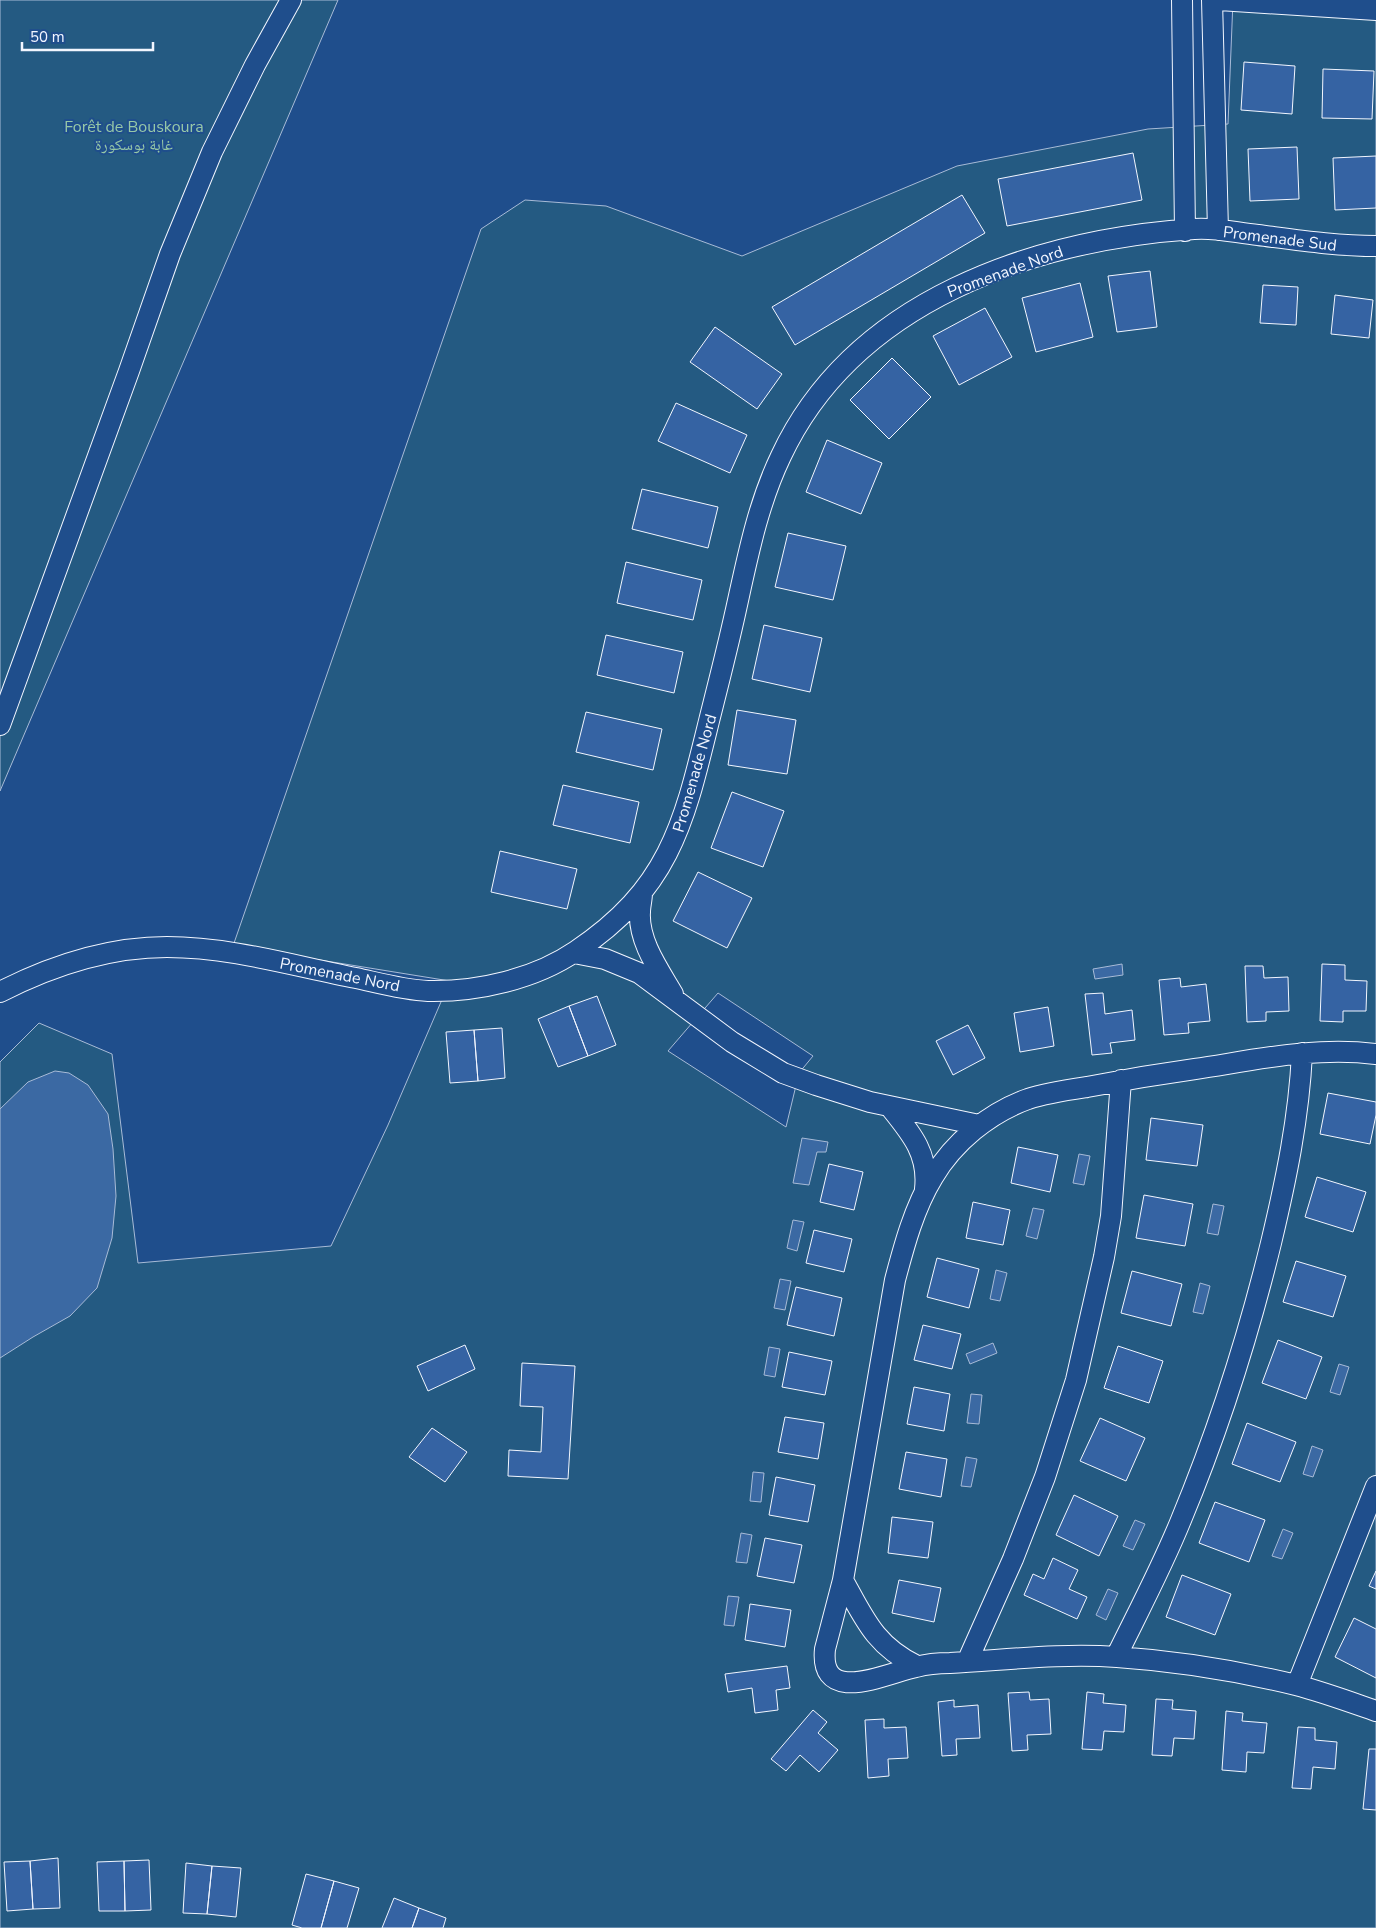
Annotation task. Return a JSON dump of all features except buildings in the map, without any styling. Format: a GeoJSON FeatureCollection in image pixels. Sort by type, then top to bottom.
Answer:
{"type":"FeatureCollection","features":[{"type":"Feature","properties":{"kind":"street"},"geometry":{"type":"LineString","coordinates":[[0,725],[170,254],[212,152],[255,66],[291,0]]}},
{"type":"Feature","properties":{"kind":"street"},"geometry":{"type":"LineString","coordinates":[[1185,230],[1182,1],[1206,0]]}},
{"type":"Feature","properties":{"kind":"street"},"geometry":{"type":"LineString","coordinates":[[1212,0],[1218,230]]}},
{"type":"Feature","properties":{"kind":"street"},"geometry":{"type":"LineString","coordinates":[[1219,0],[1376,10]]}},
{"type":"Feature","properties":{"kind":"street","name":"Promenade Sud"},"geometry":{"type":"LineString","coordinates":[[1185,230],[1218,230],[1319,243],[1376,246]]}},
{"type":"Feature","properties":{"kind":"street","name":"Promenade Nord"},"geometry":{"type":"LineString","coordinates":[[0,992],[18,982],[73,962],[136,948],[169,947],[241,954],[426,991],[465,989],[512,980],[540,970],[574,953],[623,913],[642,893],[654,879],[670,850],[684,816],[695,779],[750,548],[764,498],[778,462],[792,435],[822,392],[851,358],[873,338],[901,318],[948,291],[1016,264],[1072,247],[1152,232],[1185,230]]}},
{"type":"Feature","properties":{"kind":"street"},"geometry":{"type":"LineString","coordinates":[[642,893],[640,912],[644,938],[659,970],[678,1002]]}},
{"type":"Feature","properties":{"kind":"street"},"geometry":{"type":"LineString","coordinates":[[574,953],[605,959],[639,974],[732,1042],[783,1072],[816,1085],[890,1107],[979,1126]]}},
{"type":"Feature","properties":{"kind":"street"},"geometry":{"type":"LineString","coordinates":[[1376,1054],[1346,1051],[1302,1053],[1121,1080],[1029,1099],[1007,1108],[979,1126],[946,1158],[924,1193],[908,1235],[892,1296],[843,1580],[825,1650],[825,1665],[830,1674],[839,1682],[855,1682],[916,1666],[1042,1657],[1116,1657],[1208,1667],[1296,1685],[1376,1710]]}},
{"type":"Feature","properties":{"kind":"street"},"geometry":{"type":"LineString","coordinates":[[1116,1657],[1181,1520],[1206,1455],[1244,1344],[1261,1283],[1291,1156],[1299,1098],[1302,1053]]}},
{"type":"Feature","properties":{"kind":"street"},"geometry":{"type":"LineString","coordinates":[[967,1662],[1024,1532],[1045,1476],[1076,1380],[1104,1257],[1111,1216],[1121,1080]]}},
{"type":"Feature","properties":{"kind":"street"},"geometry":{"type":"LineString","coordinates":[[890,1107],[909,1131],[923,1158],[926,1177],[924,1193]]}},
{"type":"Feature","properties":{"kind":"street"},"geometry":{"type":"LineString","coordinates":[[1296,1685],[1376,1486]]}},
{"type":"Feature","properties":{"kind":"street"},"geometry":{"type":"LineString","coordinates":[[843,1580],[864,1618],[879,1640],[893,1654],[916,1666]]}},
{"type":"Feature","properties":{"kind":"green space","name":"Forêt de Bouskoura غابة بوسكورة"},"geometry":{"type":"Polygon","coordinates":[[[0,0],[338,0],[0,791],[0,0]]]}},
{"type":"Feature","properties":{"kind":"green space"},"geometry":{"type":"Polygon","coordinates":[[[1233,0],[1376,0],[1376,1928],[0,1928],[0,1062],[39,1023],[112,1054],[138,1263],[331,1246],[388,1125],[450,981],[233,946],[481,229],[525,200],[606,206],[742,256],[957,166],[1148,129],[1228,124],[1233,0]],[[718,993],[668,1051],[786,1127],[799,1073],[813,1056],[718,993]]]}},
{"type":"Feature","properties":{"kind":"shaded area"},"geometry":{"type":"Polygon","coordinates":[[[1122,964],[1123,975],[1095,979],[1093,969],[1122,964]]]}},
{"type":"Feature","properties":{"kind":"shaded area"},"geometry":{"type":"Polygon","coordinates":[[[55,1071],[69,1073],[88,1085],[108,1114],[113,1149],[116,1196],[112,1238],[97,1288],[70,1316],[0,1358],[0,1109],[28,1082],[55,1071]]]}},
{"type":"Feature","properties":{"kind":"shaded area"},"geometry":{"type":"Polygon","coordinates":[[[802,1138],[828,1142],[826,1152],[817,1152],[809,1185],[793,1183],[802,1138]]]}},
{"type":"Feature","properties":{"kind":"shaded area"},"geometry":{"type":"Polygon","coordinates":[[[1079,1154],[1090,1156],[1084,1185],[1073,1183],[1079,1154]]]}},
{"type":"Feature","properties":{"kind":"shaded area"},"geometry":{"type":"Polygon","coordinates":[[[1213,1204],[1224,1206],[1218,1235],[1207,1233],[1213,1204]]]}},
{"type":"Feature","properties":{"kind":"shaded area"},"geometry":{"type":"Polygon","coordinates":[[[1033,1208],[1044,1210],[1037,1239],[1026,1236],[1033,1208]]]}},
{"type":"Feature","properties":{"kind":"shaded area"},"geometry":{"type":"Polygon","coordinates":[[[793,1220],[804,1222],[797,1251],[787,1248],[793,1220]]]}},
{"type":"Feature","properties":{"kind":"shaded area"},"geometry":{"type":"Polygon","coordinates":[[[996,1270],[1007,1273],[1000,1301],[990,1299],[996,1270]]]}},
{"type":"Feature","properties":{"kind":"shaded area"},"geometry":{"type":"Polygon","coordinates":[[[780,1279],[791,1281],[785,1310],[774,1308],[780,1279]]]}},
{"type":"Feature","properties":{"kind":"shaded area"},"geometry":{"type":"Polygon","coordinates":[[[1200,1283],[1210,1286],[1203,1314],[1193,1312],[1200,1283]]]}},
{"type":"Feature","properties":{"kind":"shaded area"},"geometry":{"type":"Polygon","coordinates":[[[993,1343],[997,1353],[970,1364],[966,1354],[993,1343]]]}},
{"type":"Feature","properties":{"kind":"shaded area"},"geometry":{"type":"Polygon","coordinates":[[[769,1347],[780,1349],[775,1377],[764,1375],[769,1347]]]}},
{"type":"Feature","properties":{"kind":"shaded area"},"geometry":{"type":"Polygon","coordinates":[[[1339,1364],[1349,1367],[1340,1395],[1330,1392],[1339,1364]]]}},
{"type":"Feature","properties":{"kind":"shaded area"},"geometry":{"type":"Polygon","coordinates":[[[971,1394],[982,1395],[979,1424],[967,1423],[971,1394]]]}},
{"type":"Feature","properties":{"kind":"shaded area"},"geometry":{"type":"Polygon","coordinates":[[[1312,1446],[1323,1450],[1313,1477],[1303,1474],[1312,1446]]]}},
{"type":"Feature","properties":{"kind":"shaded area"},"geometry":{"type":"Polygon","coordinates":[[[966,1457],[977,1459],[971,1487],[961,1486],[966,1457]]]}},
{"type":"Feature","properties":{"kind":"shaded area"},"geometry":{"type":"Polygon","coordinates":[[[753,1472],[764,1473],[761,1502],[750,1501],[753,1472]]]}},
{"type":"Feature","properties":{"kind":"shaded area"},"geometry":{"type":"Polygon","coordinates":[[[1135,1520],[1145,1524],[1133,1550],[1123,1546],[1135,1520]]]}},
{"type":"Feature","properties":{"kind":"shaded area"},"geometry":{"type":"Polygon","coordinates":[[[1283,1529],[1293,1533],[1282,1559],[1272,1556],[1283,1529]]]}},
{"type":"Feature","properties":{"kind":"shaded area"},"geometry":{"type":"Polygon","coordinates":[[[741,1533],[752,1535],[747,1563],[736,1562],[741,1533]]]}},
{"type":"Feature","properties":{"kind":"shaded area"},"geometry":{"type":"Polygon","coordinates":[[[1108,1589],[1118,1593],[1106,1620],[1096,1615],[1108,1589]]]}},
{"type":"Feature","properties":{"kind":"shaded area"},"geometry":{"type":"Polygon","coordinates":[[[728,1596],[739,1597],[734,1626],[724,1625],[728,1596]]]}}]}
